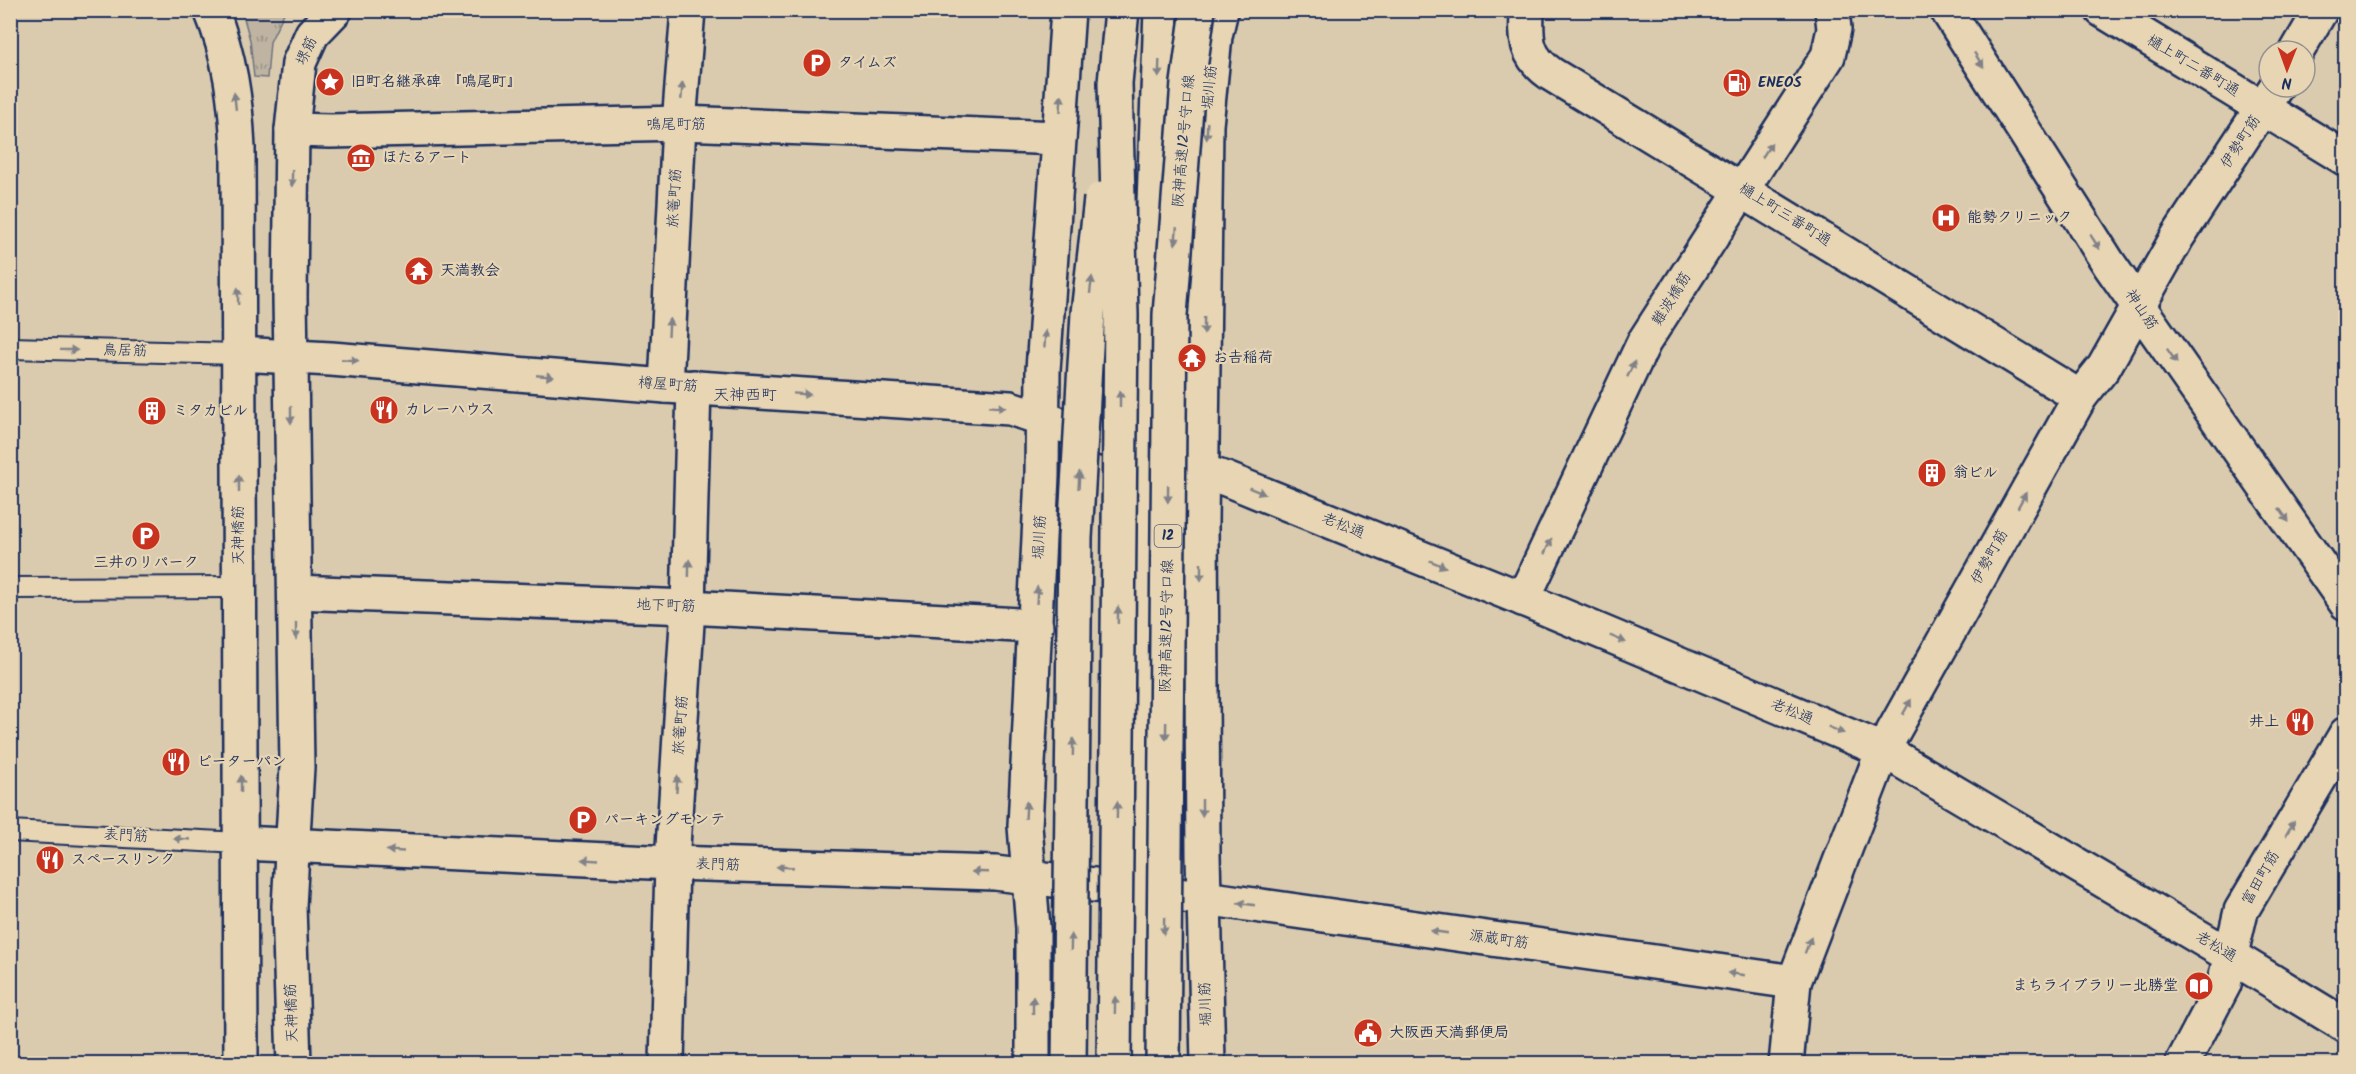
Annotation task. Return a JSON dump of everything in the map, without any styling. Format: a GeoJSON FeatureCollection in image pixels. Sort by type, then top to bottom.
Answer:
{"type":"FeatureCollection","features":[{"type":"Feature","properties":{"kind":"main road","name":"天神橋筋"},"geometry":{"type":"LineString","coordinates":[[211,10],[224,45],[236,104],[238,149],[241,1064]]}},
{"type":"Feature","properties":{"kind":"main road","name":"堺筋"},"geometry":{"type":"LineString","coordinates":[[293,114],[299,63],[312,34],[335,10]]}},
{"type":"Feature","properties":{"kind":"main road","name":"旅篭町筋"},"geometry":{"type":"LineString","coordinates":[[667,1064],[672,863],[688,607],[680,386],[679,124],[688,10]]}},
{"type":"Feature","properties":{"kind":"main road","name":"堀川筋"},"geometry":{"type":"LineString","coordinates":[[1033,1064],[1033,928],[1025,826],[1042,476],[1043,370],[1068,10]]}},
{"type":"Feature","properties":{"kind":"main road"},"geometry":{"type":"LineString","coordinates":[[1069,1064],[1076,538],[1088,313],[1122,10]]}},
{"type":"Feature","properties":{"kind":"main road"},"geometry":{"type":"LineString","coordinates":[[1140,1064],[1144,451],[1161,10]]}},
{"type":"Feature","properties":{"kind":"main road","name":"阪神高速12号守口線"},"geometry":{"type":"LineString","coordinates":[[1163,1064],[1170,315],[1188,83],[1198,10]]}},
{"type":"Feature","properties":{"kind":"main road","name":"堀川筋"},"geometry":{"type":"LineString","coordinates":[[1208,1064],[1201,536],[1206,125],[1215,36],[1221,10]]}},
{"type":"Feature","properties":{"kind":"main road","name":"樋上町三番町通"},"geometry":{"type":"LineString","coordinates":[[1527,10],[1526,38],[1532,57],[1540,66],[2080,397]]}},
{"type":"Feature","properties":{"kind":"main road","name":"難波橋筋"},"geometry":{"type":"LineString","coordinates":[[1523,599],[1644,342],[1828,56],[1834,29],[1832,10]]}},
{"type":"Feature","properties":{"kind":"main road","name":"神山筋"},"geometry":{"type":"LineString","coordinates":[[1947,10],[2139,307],[2346,603]]}},
{"type":"Feature","properties":{"kind":"main road","name":"樋上町二番町通"},"geometry":{"type":"LineString","coordinates":[[2102,10],[2257,92]]}},
{"type":"Feature","properties":{"kind":"main road"},"geometry":{"type":"LineString","coordinates":[[2304,39],[2321,10]]}},
{"type":"Feature","properties":{"kind":"main road"},"geometry":{"type":"LineString","coordinates":[[1114,1064],[1121,315],[1115,83]]}},
{"type":"Feature","properties":{"kind":"main road","name":"伊勢町筋"},"geometry":{"type":"LineString","coordinates":[[1786,1064],[1794,982],[1883,750],[2080,397],[2104,367],[2178,236],[2268,99]]}},
{"type":"Feature","properties":{"kind":"main road","name":"樋上町二番町通"},"geometry":{"type":"LineString","coordinates":[[2270,99],[2346,159]]}},
{"type":"Feature","properties":{"kind":"main road","name":"天神橋筋"},"geometry":{"type":"LineString","coordinates":[[293,114],[290,297],[297,767],[289,915],[294,1064]]}},
{"type":"Feature","properties":{"kind":"main road","name":"鳴尾町筋"},"geometry":{"type":"LineString","coordinates":[[293,114],[330,132],[679,124],[1059,138]]}},
{"type":"Feature","properties":{"kind":"main road","name":"樽屋町筋"},"geometry":{"type":"LineString","coordinates":[[239,354],[1010,408],[1144,451]]}},
{"type":"Feature","properties":{"kind":"main road","name":"老松通"},"geometry":{"type":"LineString","coordinates":[[1144,451],[1202,471],[1523,599],[1883,750],[2346,1026]]}},
{"type":"Feature","properties":{"kind":"main road","name":"地下町筋"},"geometry":{"type":"LineString","coordinates":[[295,592],[688,607],[1036,626]]}},
{"type":"Feature","properties":{"kind":"main road","name":"富田町筋"},"geometry":{"type":"LineString","coordinates":[[2182,1064],[2224,984],[2241,911],[2346,734]]}},
{"type":"Feature","properties":{"kind":"main road","name":"表門筋"},"geometry":{"type":"LineString","coordinates":[[240,843],[672,863],[995,873],[1142,891]]}},
{"type":"Feature","properties":{"kind":"main road","name":"源蔵町筋"},"geometry":{"type":"LineString","coordinates":[[1142,891],[1794,982]]}},
{"type":"Feature","properties":{"kind":"lane","name":"鳥居筋"},"geometry":{"type":"LineString","coordinates":[[10,348],[239,354]]}},
{"type":"Feature","properties":{"kind":"lane"},"geometry":{"type":"LineString","coordinates":[[10,588],[238,587]]}},
{"type":"Feature","properties":{"kind":"lane","name":"表門筋"},"geometry":{"type":"LineString","coordinates":[[10,831],[240,843]]}},
{"type":"Feature","properties":{"kind":"green space"},"geometry":{"type":"Polygon","coordinates":[[[242,11],[285,11],[270,42],[267,78],[254,77],[250,40],[242,11]]]}},
{"type":"Feature","properties":{"kind":"place","name":"タイムズ"},"geometry":{"type":"Point","coordinates":[817,63]}},
{"type":"Feature","properties":{"kind":"place","name":"旧町名継承碑 『鳴尾町』"},"geometry":{"type":"Point","coordinates":[330,82]}},
{"type":"Feature","properties":{"kind":"place","name":"ENEOS"},"geometry":{"type":"Point","coordinates":[1737,83]}},
{"type":"Feature","properties":{"kind":"place","name":"ほたるアート"},"geometry":{"type":"Point","coordinates":[361,158]}},
{"type":"Feature","properties":{"kind":"place","name":"能勢クリニック"},"geometry":{"type":"Point","coordinates":[1946,218]}},
{"type":"Feature","properties":{"kind":"place","name":"天満教会"},"geometry":{"type":"Point","coordinates":[419,271]}},
{"type":"Feature","properties":{"kind":"place","name":"お𠮷稲荷"},"geometry":{"type":"Point","coordinates":[1192,358]}},
{"type":"Feature","properties":{"kind":"place","name":"カレーハウス"},"geometry":{"type":"Point","coordinates":[384,410]}},
{"type":"Feature","properties":{"kind":"place","name":"ミタカビル"},"geometry":{"type":"Point","coordinates":[152,411]}},
{"type":"Feature","properties":{"kind":"place","name":"翁ビル"},"geometry":{"type":"Point","coordinates":[1932,473]}},
{"type":"Feature","properties":{"kind":"place","name":"三井のリパーク"},"geometry":{"type":"Point","coordinates":[146,536]}},
{"type":"Feature","properties":{"kind":"place","name":"井上"},"geometry":{"type":"Point","coordinates":[2300,722]}},
{"type":"Feature","properties":{"kind":"place","name":"ピーターパン"},"geometry":{"type":"Point","coordinates":[176,762]}},
{"type":"Feature","properties":{"kind":"place","name":"パーキングモンテ"},"geometry":{"type":"Point","coordinates":[583,820]}},
{"type":"Feature","properties":{"kind":"place","name":"スペースリンク"},"geometry":{"type":"Point","coordinates":[50,860]}},
{"type":"Feature","properties":{"kind":"place","name":"まちライブラリー北勝堂"},"geometry":{"type":"Point","coordinates":[2199,986]}},
{"type":"Feature","properties":{"kind":"place","name":"大阪西天満郵便局"},"geometry":{"type":"Point","coordinates":[1368,1033]}},
{"type":"Feature","properties":{"kind":"district","name":"天神西町"},"geometry":{"type":"Point","coordinates":[745,395]}}]}
